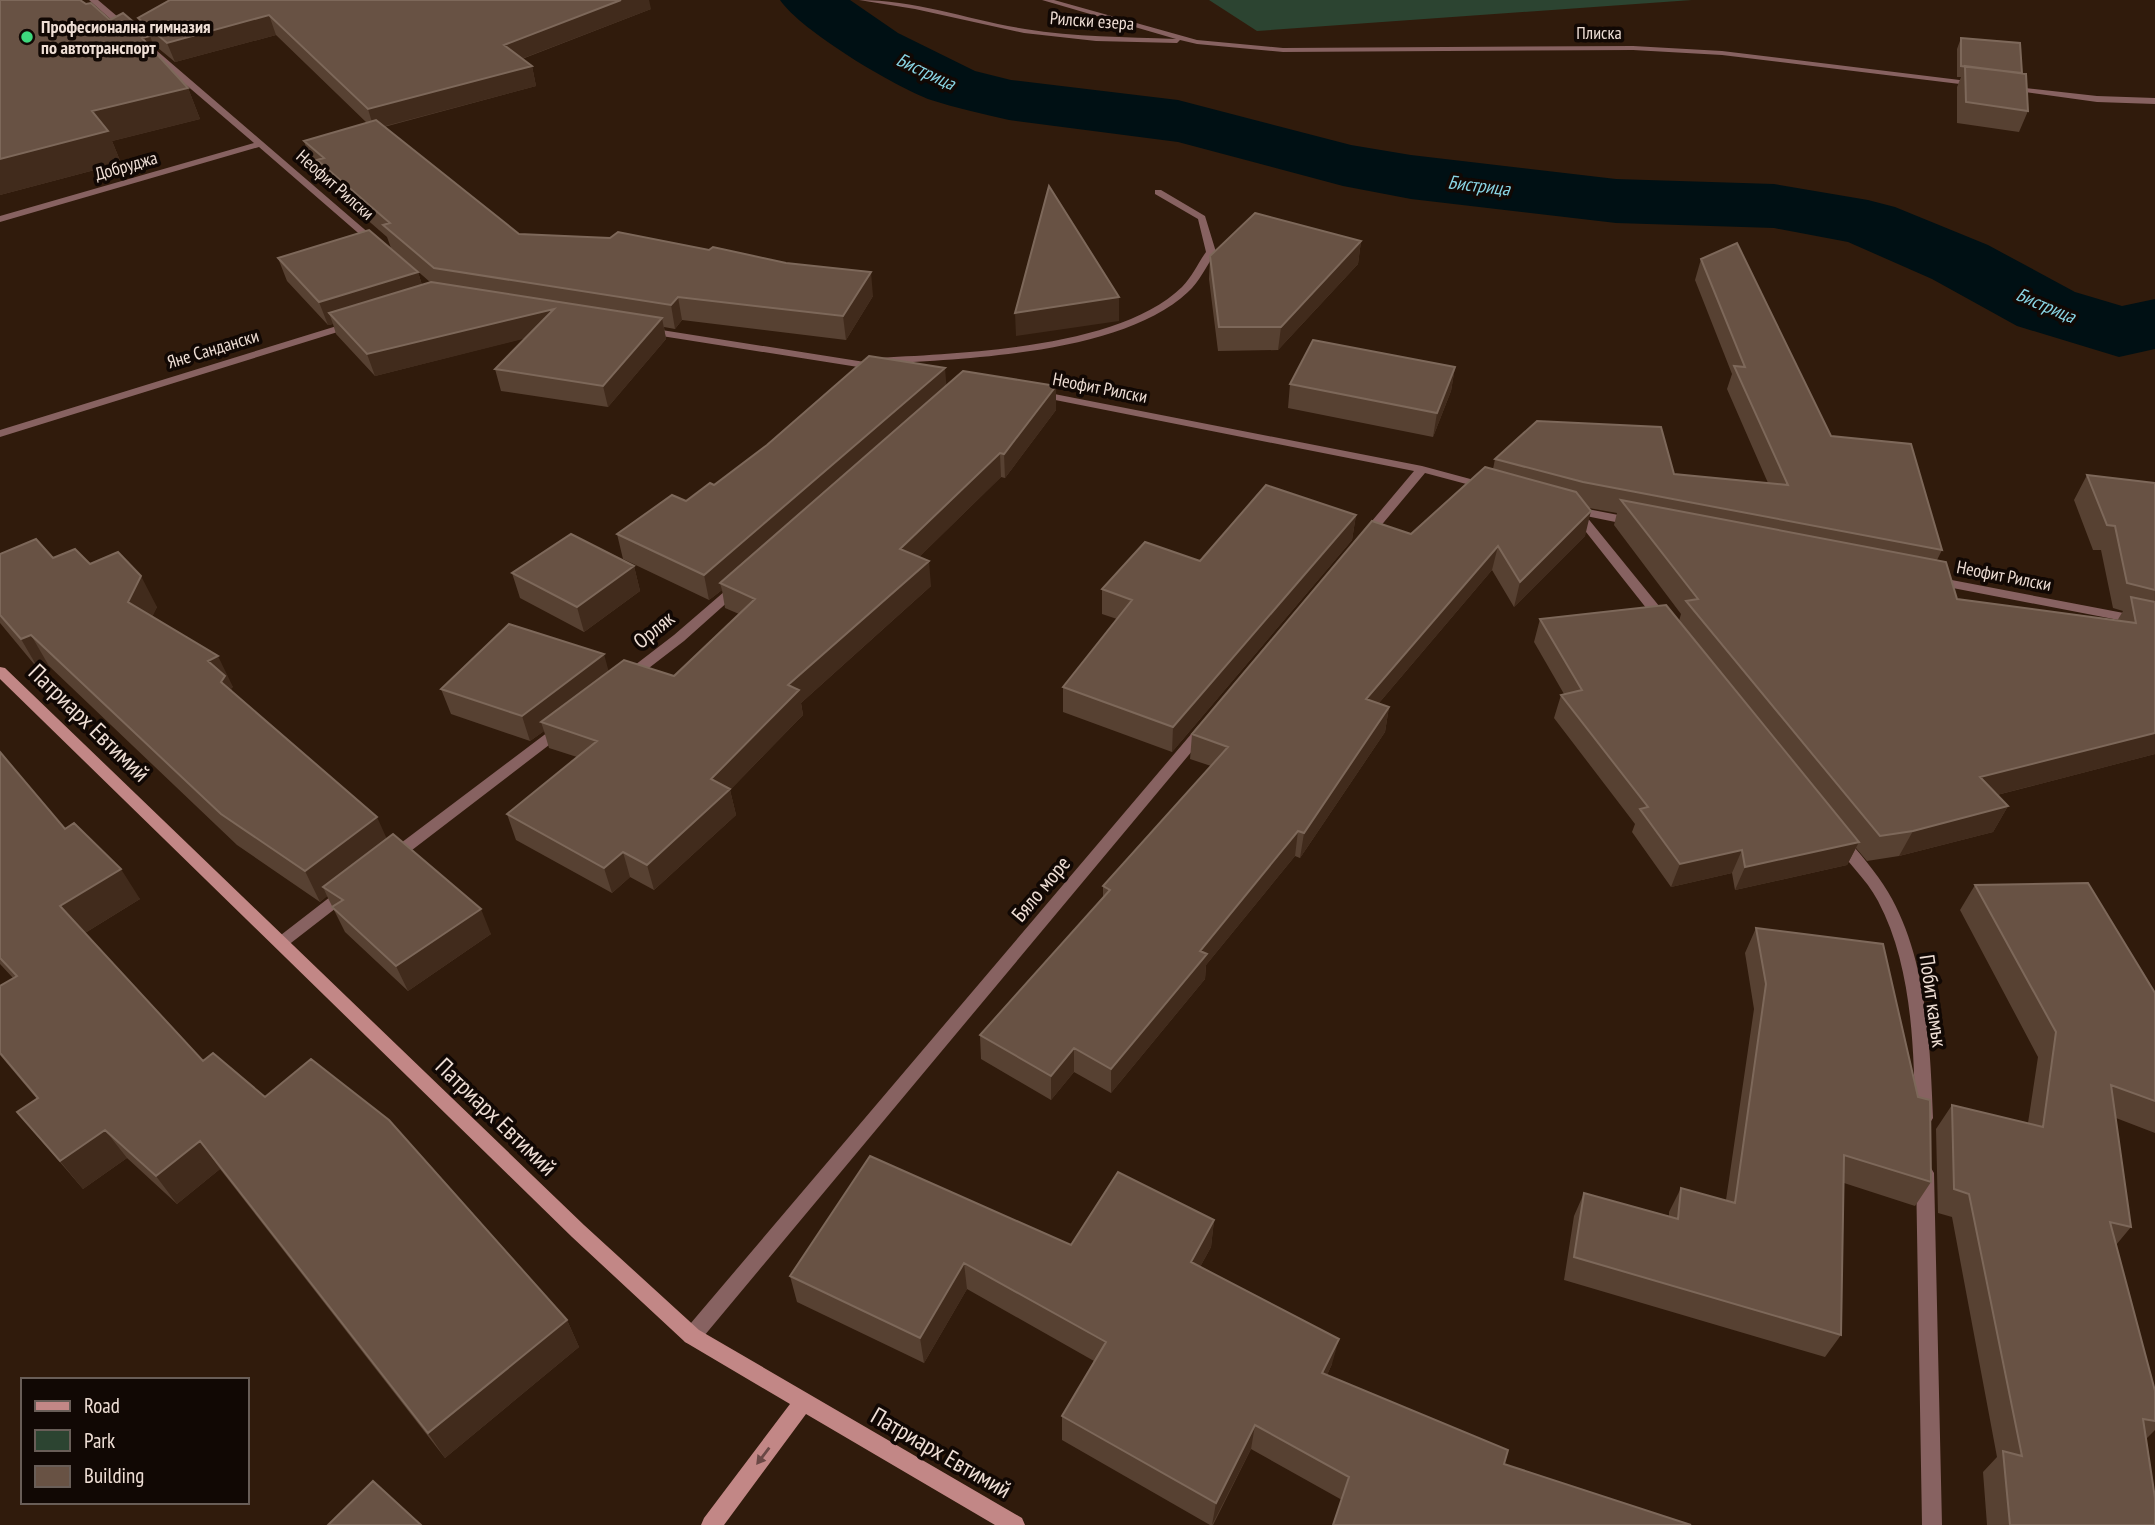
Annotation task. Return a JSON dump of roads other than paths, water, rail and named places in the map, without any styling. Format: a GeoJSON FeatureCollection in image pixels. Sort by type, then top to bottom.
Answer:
{"type":"FeatureCollection","features":[{"type":"Feature","properties":{"kind":"street","name":"Неофит Рилски"},"geometry":{"type":"LineString","coordinates":[[93,0],[386,252]]}},
{"type":"Feature","properties":{"kind":"street","name":"Рилски езера"},"geometry":{"type":"LineString","coordinates":[[863,0],[915,7],[1024,31],[1096,39],[1197,42]]}},
{"type":"Feature","properties":{"kind":"street","name":"Плиска"},"geometry":{"type":"LineString","coordinates":[[1046,0],[1197,42],[1283,50],[1633,48],[1696,51],[1990,86]]}},
{"type":"Feature","properties":{"kind":"street"},"geometry":{"type":"LineString","coordinates":[[2003,87],[2097,99],[2155,101]]}},
{"type":"Feature","properties":{"kind":"street","name":"Добруджа"},"geometry":{"type":"LineString","coordinates":[[0,219],[261,144]]}},
{"type":"Feature","properties":{"kind":"street"},"geometry":{"type":"LineString","coordinates":[[842,362],[938,358],[1051,344],[1132,324],[1183,292],[1211,252],[1202,218],[1158,192]]}},
{"type":"Feature","properties":{"kind":"street","name":"Яне Сандански"},"geometry":{"type":"LineString","coordinates":[[0,434],[371,318]]}},
{"type":"Feature","properties":{"kind":"street"},"geometry":{"type":"LineString","coordinates":[[640,330],[906,372]]}},
{"type":"Feature","properties":{"kind":"street","name":"Неофит Рилски"},"geometry":{"type":"LineString","coordinates":[[1025,392],[1422,469],[1499,489]]}},
{"type":"Feature","properties":{"kind":"street"},"geometry":{"type":"LineString","coordinates":[[1350,554],[1422,469]]}},
{"type":"Feature","properties":{"kind":"street"},"geometry":{"type":"LineString","coordinates":[[1642,524],[1568,509],[1677,637]]}},
{"type":"Feature","properties":{"kind":"street","name":"Орляк"},"geometry":{"type":"LineString","coordinates":[[613,689],[679,638],[752,574]]}},
{"type":"Feature","properties":{"kind":"street","name":"Неофит Рилски"},"geometry":{"type":"LineString","coordinates":[[1926,578],[2155,623]]}},
{"type":"Feature","properties":{"kind":"street","name":"Патриарх Евтимий"},"geometry":{"type":"LineString","coordinates":[[0,671],[578,1231],[692,1336],[1015,1525]]}},
{"type":"Feature","properties":{"kind":"street","name":"Бяло море"},"geometry":{"type":"LineString","coordinates":[[692,1336],[1215,715]]}},
{"type":"Feature","properties":{"kind":"street"},"geometry":{"type":"LineString","coordinates":[[381,866],[569,723]]}},
{"type":"Feature","properties":{"kind":"street","name":"Побит камък"},"geometry":{"type":"LineString","coordinates":[[1830,827],[1884,897],[1908,955],[1924,1086],[1932,1525]]}},
{"type":"Feature","properties":{"kind":"street"},"geometry":{"type":"LineString","coordinates":[[282,942],[359,883]]}},
{"type":"Feature","properties":{"kind":"street"},"geometry":{"type":"LineString","coordinates":[[711,1525],[804,1401]]}},
{"type":"Feature","properties":{"kind":"waterway","name":"Бистрица"},"geometry":{"type":"LineString","coordinates":[[810,0],[876,46],[952,85],[1009,100],[1178,121],[1254,139],[1343,165],[1411,177],[1616,201],[1774,206],[1868,223],[1960,262],[2046,309],[2119,332],[2155,324]]}},
{"type":"Feature","properties":{"kind":"place","name":"Професионална гимназия по автотранспорт"},"geometry":{"type":"Point","coordinates":[27,37]}}]}
